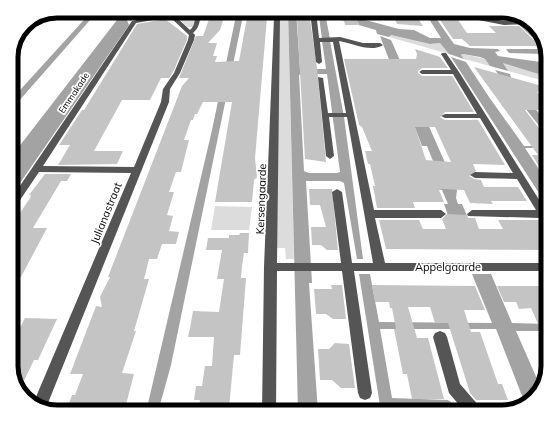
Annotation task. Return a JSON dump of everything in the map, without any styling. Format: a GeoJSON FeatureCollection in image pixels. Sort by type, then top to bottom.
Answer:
{"type":"FeatureCollection","features":[{"type":"Feature","properties":{"kind":"street","name":"Emmakade"},"geometry":{"type":"LineString","coordinates":[[18,196],[134,22],[151,18]]}},
{"type":"Feature","properties":{"kind":"street"},"geometry":{"type":"LineString","coordinates":[[177,18],[190,32]]}},
{"type":"Feature","properties":{"kind":"street","name":"Julianastraat"},"geometry":{"type":"LineString","coordinates":[[42,402],[165,102],[164,95],[170,82],[176,76],[191,40],[192,35],[190,32],[195,28],[198,20],[197,18]]}},
{"type":"Feature","properties":{"kind":"street","name":"Kersengaarde"},"geometry":{"type":"LineString","coordinates":[[269,405],[270,267],[277,18]]}},
{"type":"Feature","properties":{"kind":"street"},"geometry":{"type":"LineString","coordinates":[[475,18],[504,23],[521,23]]}},
{"type":"Feature","properties":{"kind":"street"},"geometry":{"type":"LineString","coordinates":[[314,20],[319,40],[319,62]]}},
{"type":"Feature","properties":{"kind":"street"},"geometry":{"type":"LineString","coordinates":[[319,40],[333,40],[340,38],[364,45],[380,46]]}},
{"type":"Feature","properties":{"kind":"street"},"geometry":{"type":"LineString","coordinates":[[333,40],[347,115],[370,214],[376,268]]}},
{"type":"Feature","properties":{"kind":"street"},"geometry":{"type":"LineString","coordinates":[[444,54],[461,79],[461,84],[518,176],[541,210]]}},
{"type":"Feature","properties":{"kind":"street"},"geometry":{"type":"LineString","coordinates":[[422,72],[456,72]]}},
{"type":"Feature","properties":{"kind":"street"},"geometry":{"type":"LineString","coordinates":[[320,78],[328,115],[330,156]]}},
{"type":"Feature","properties":{"kind":"street"},"geometry":{"type":"LineString","coordinates":[[328,115],[347,115]]}},
{"type":"Feature","properties":{"kind":"street"},"geometry":{"type":"LineString","coordinates":[[445,116],[482,116]]}},
{"type":"Feature","properties":{"kind":"street"},"geometry":{"type":"LineString","coordinates":[[36,169],[137,170]]}},
{"type":"Feature","properties":{"kind":"street"},"geometry":{"type":"LineString","coordinates":[[475,175],[518,176]]}},
{"type":"Feature","properties":{"kind":"street"},"geometry":{"type":"LineString","coordinates":[[337,192],[352,268],[365,394]]}},
{"type":"Feature","properties":{"kind":"street"},"geometry":{"type":"LineString","coordinates":[[370,214],[441,214]]}},
{"type":"Feature","properties":{"kind":"street"},"geometry":{"type":"LineString","coordinates":[[472,214],[541,218]]}},
{"type":"Feature","properties":{"kind":"street","name":"Appelgaarde"},"geometry":{"type":"LineString","coordinates":[[270,267],[541,267]]}},
{"type":"Feature","properties":{"kind":"street"},"geometry":{"type":"LineString","coordinates":[[440,337],[454,388],[469,405]]}},
{"type":"Feature","properties":{"kind":"shaded area"},"geometry":{"type":"Polygon","coordinates":[[[86,18],[92,18],[18,102],[18,92],[86,18]]]}},
{"type":"Feature","properties":{"kind":"shaded area"},"geometry":{"type":"Polygon","coordinates":[[[119,18],[129,18],[127,20],[129,25],[18,186],[18,148],[119,18]]]}},
{"type":"Feature","properties":{"kind":"shaded area"},"geometry":{"type":"Polygon","coordinates":[[[178,18],[192,18],[194,22],[193,27],[188,27],[178,18]]]}},
{"type":"Feature","properties":{"kind":"shaded area"},"geometry":{"type":"Polygon","coordinates":[[[236,18],[243,18],[171,365],[160,405],[148,405],[212,130],[236,18]]]}},
{"type":"Feature","properties":{"kind":"shaded area"},"geometry":{"type":"Polygon","coordinates":[[[279,18],[288,18],[294,259],[286,259],[285,248],[276,248],[279,18]]]}},
{"type":"Feature","properties":{"kind":"shaded area"},"geometry":{"type":"Polygon","coordinates":[[[288,18],[296,18],[300,69],[326,69],[322,41],[330,41],[344,117],[363,259],[357,259],[344,183],[340,181],[306,181],[312,283],[309,283],[318,405],[298,405],[288,18]],[[327,74],[299,75],[304,171],[309,173],[340,172],[327,74]]]}},
{"type":"Feature","properties":{"kind":"shaded area"},"geometry":{"type":"Polygon","coordinates":[[[319,18],[326,18],[330,39],[322,39],[319,18]]]}},
{"type":"Feature","properties":{"kind":"shaded area"},"geometry":{"type":"Polygon","coordinates":[[[334,18],[358,18],[399,29],[414,30],[430,38],[441,38],[428,18],[436,18],[454,44],[470,48],[498,49],[500,51],[495,52],[498,56],[541,62],[541,75],[503,63],[508,71],[490,66],[485,59],[480,57],[463,54],[461,55],[464,59],[449,54],[440,43],[430,44],[391,35],[389,37],[377,34],[376,30],[334,18]]]}},
{"type":"Feature","properties":{"kind":"shaded area"},"geometry":{"type":"Polygon","coordinates":[[[513,20],[530,29],[538,43],[513,20]]]}},
{"type":"Feature","properties":{"kind":"shaded area"},"geometry":{"type":"Polygon","coordinates":[[[391,35],[430,44],[440,43],[449,54],[389,37],[391,35]]]}},
{"type":"Feature","properties":{"kind":"shaded area"},"geometry":{"type":"Polygon","coordinates":[[[380,36],[391,40],[457,190],[456,198],[458,204],[462,204],[468,218],[449,218],[444,204],[448,204],[442,190],[439,190],[428,161],[433,161],[427,146],[422,146],[380,36]]]}},
{"type":"Feature","properties":{"kind":"shaded area"},"geometry":{"type":"Polygon","coordinates":[[[506,49],[540,49],[541,52],[541,54],[509,53],[506,49]]]}},
{"type":"Feature","properties":{"kind":"shaded area"},"geometry":{"type":"Polygon","coordinates":[[[463,54],[485,59],[490,66],[464,59],[461,55],[463,54]]]}},
{"type":"Feature","properties":{"kind":"shaded area"},"geometry":{"type":"Polygon","coordinates":[[[451,57],[466,62],[524,146],[541,146],[541,148],[525,148],[541,172],[541,196],[451,57]]]}},
{"type":"Feature","properties":{"kind":"shaded area"},"geometry":{"type":"Polygon","coordinates":[[[505,63],[541,75],[541,80],[508,71],[502,64],[505,63]]]}},
{"type":"Feature","properties":{"kind":"shaded area"},"geometry":{"type":"Polygon","coordinates":[[[495,70],[510,74],[512,81],[541,116],[541,128],[495,70]]]}},
{"type":"Feature","properties":{"kind":"shaded area"},"geometry":{"type":"Polygon","coordinates":[[[215,206],[252,207],[249,230],[211,230],[215,206]]]}},
{"type":"Feature","properties":{"kind":"shaded area"},"geometry":{"type":"Polygon","coordinates":[[[359,274],[370,274],[379,322],[492,323],[472,274],[491,274],[512,323],[541,324],[541,331],[516,331],[538,381],[530,394],[523,399],[496,329],[380,329],[392,398],[448,400],[455,405],[380,405],[359,274]]]}},
{"type":"Feature","properties":{"kind":"building"},"geometry":{"type":"Polygon","coordinates":[[[209,18],[224,18],[220,30],[208,43],[217,43],[213,56],[217,56],[215,62],[239,61],[247,18],[267,18],[255,158],[257,177],[254,180],[252,202],[215,202],[232,102],[203,102],[193,120],[191,120],[184,140],[189,140],[181,172],[176,172],[169,192],[174,192],[167,215],[173,216],[169,231],[179,232],[176,244],[162,244],[157,259],[149,259],[144,279],[149,279],[134,331],[136,331],[122,373],[134,374],[126,405],[68,405],[72,395],[75,395],[83,374],[70,374],[96,306],[102,307],[100,297],[110,277],[108,277],[182,86],[189,78],[179,78],[196,36],[203,36],[209,18]]]}},
{"type":"Feature","properties":{"kind":"building"},"geometry":{"type":"Polygon","coordinates":[[[302,18],[310,19],[317,68],[326,162],[305,159],[297,20],[302,18]]]}},
{"type":"Feature","properties":{"kind":"building"},"geometry":{"type":"Polygon","coordinates":[[[344,18],[356,18],[360,25],[345,25],[344,18]]]}},
{"type":"Feature","properties":{"kind":"building"},"geometry":{"type":"Polygon","coordinates":[[[394,18],[418,18],[423,26],[397,24],[394,18]]]}},
{"type":"Feature","properties":{"kind":"building"},"geometry":{"type":"Polygon","coordinates":[[[439,18],[457,18],[467,33],[496,33],[489,26],[519,26],[540,46],[470,46],[462,39],[453,39],[439,18]]]}},
{"type":"Feature","properties":{"kind":"building"},"geometry":{"type":"Polygon","coordinates":[[[165,19],[187,36],[187,40],[173,72],[169,78],[161,78],[150,100],[122,100],[94,151],[123,151],[117,164],[58,165],[70,145],[59,145],[82,110],[84,110],[137,24],[165,19]]]}},
{"type":"Feature","properties":{"kind":"building"},"geometry":{"type":"Polygon","coordinates":[[[415,49],[440,57],[448,68],[422,68],[418,71],[418,73],[422,76],[452,76],[474,112],[445,112],[440,117],[445,120],[478,120],[505,165],[473,164],[476,171],[469,176],[474,179],[481,180],[484,187],[518,187],[527,201],[491,201],[493,204],[470,203],[464,190],[442,189],[439,190],[444,202],[413,202],[415,208],[377,208],[373,186],[375,186],[370,164],[368,164],[365,151],[372,151],[362,127],[359,125],[344,59],[416,59],[417,54],[415,49]],[[415,127],[426,160],[451,162],[435,127],[415,127]]]}},
{"type":"Feature","properties":{"kind":"building"},"geometry":{"type":"Polygon","coordinates":[[[474,67],[541,86],[537,93],[541,93],[541,110],[525,110],[541,131],[541,168],[532,155],[538,155],[474,67]]]}},
{"type":"Feature","properties":{"kind":"building"},"geometry":{"type":"Polygon","coordinates":[[[45,174],[71,174],[67,181],[61,181],[33,228],[47,228],[21,277],[18,277],[18,216],[30,198],[31,195],[29,195],[45,174]]]}},
{"type":"Feature","properties":{"kind":"building"},"geometry":{"type":"Polygon","coordinates":[[[309,189],[332,189],[338,250],[327,250],[321,245],[312,245],[311,227],[326,227],[320,205],[310,205],[309,189]]]}},
{"type":"Feature","properties":{"kind":"building"},"geometry":{"type":"Polygon","coordinates":[[[447,214],[466,215],[468,218],[475,218],[479,229],[503,229],[498,220],[539,220],[541,223],[541,250],[386,249],[379,220],[419,220],[423,229],[446,229],[442,219],[447,214]]]}},
{"type":"Feature","properties":{"kind":"building"},"geometry":{"type":"Polygon","coordinates":[[[240,233],[249,233],[248,253],[244,253],[241,278],[246,278],[240,355],[234,355],[229,405],[199,405],[200,400],[194,400],[196,386],[202,386],[205,366],[212,366],[214,337],[188,337],[193,311],[219,312],[224,279],[217,279],[222,250],[206,250],[208,238],[229,238],[229,235],[239,235],[240,233]]]}},
{"type":"Feature","properties":{"kind":"building"},"geometry":{"type":"Polygon","coordinates":[[[331,285],[342,285],[346,319],[333,319],[326,314],[316,314],[314,289],[332,289],[331,285]]]}},
{"type":"Feature","properties":{"kind":"building"},"geometry":{"type":"Polygon","coordinates":[[[372,285],[475,286],[485,310],[464,310],[471,332],[480,332],[498,384],[502,384],[508,400],[476,400],[470,393],[448,323],[435,323],[430,307],[408,307],[417,338],[428,338],[444,399],[412,399],[407,374],[403,374],[394,329],[396,329],[392,308],[390,308],[389,302],[375,302],[372,285]]]}},
{"type":"Feature","properties":{"kind":"building"},"geometry":{"type":"Polygon","coordinates":[[[497,286],[541,286],[541,324],[538,324],[531,308],[519,309],[516,302],[504,302],[497,286]]]}},
{"type":"Feature","properties":{"kind":"building"},"geometry":{"type":"Polygon","coordinates":[[[25,318],[57,319],[38,360],[34,360],[22,384],[18,369],[18,332],[25,318]]]}},
{"type":"Feature","properties":{"kind":"building"},"geometry":{"type":"Polygon","coordinates":[[[335,343],[349,344],[355,388],[341,388],[332,380],[320,380],[318,349],[329,349],[335,343]]]}}]}
